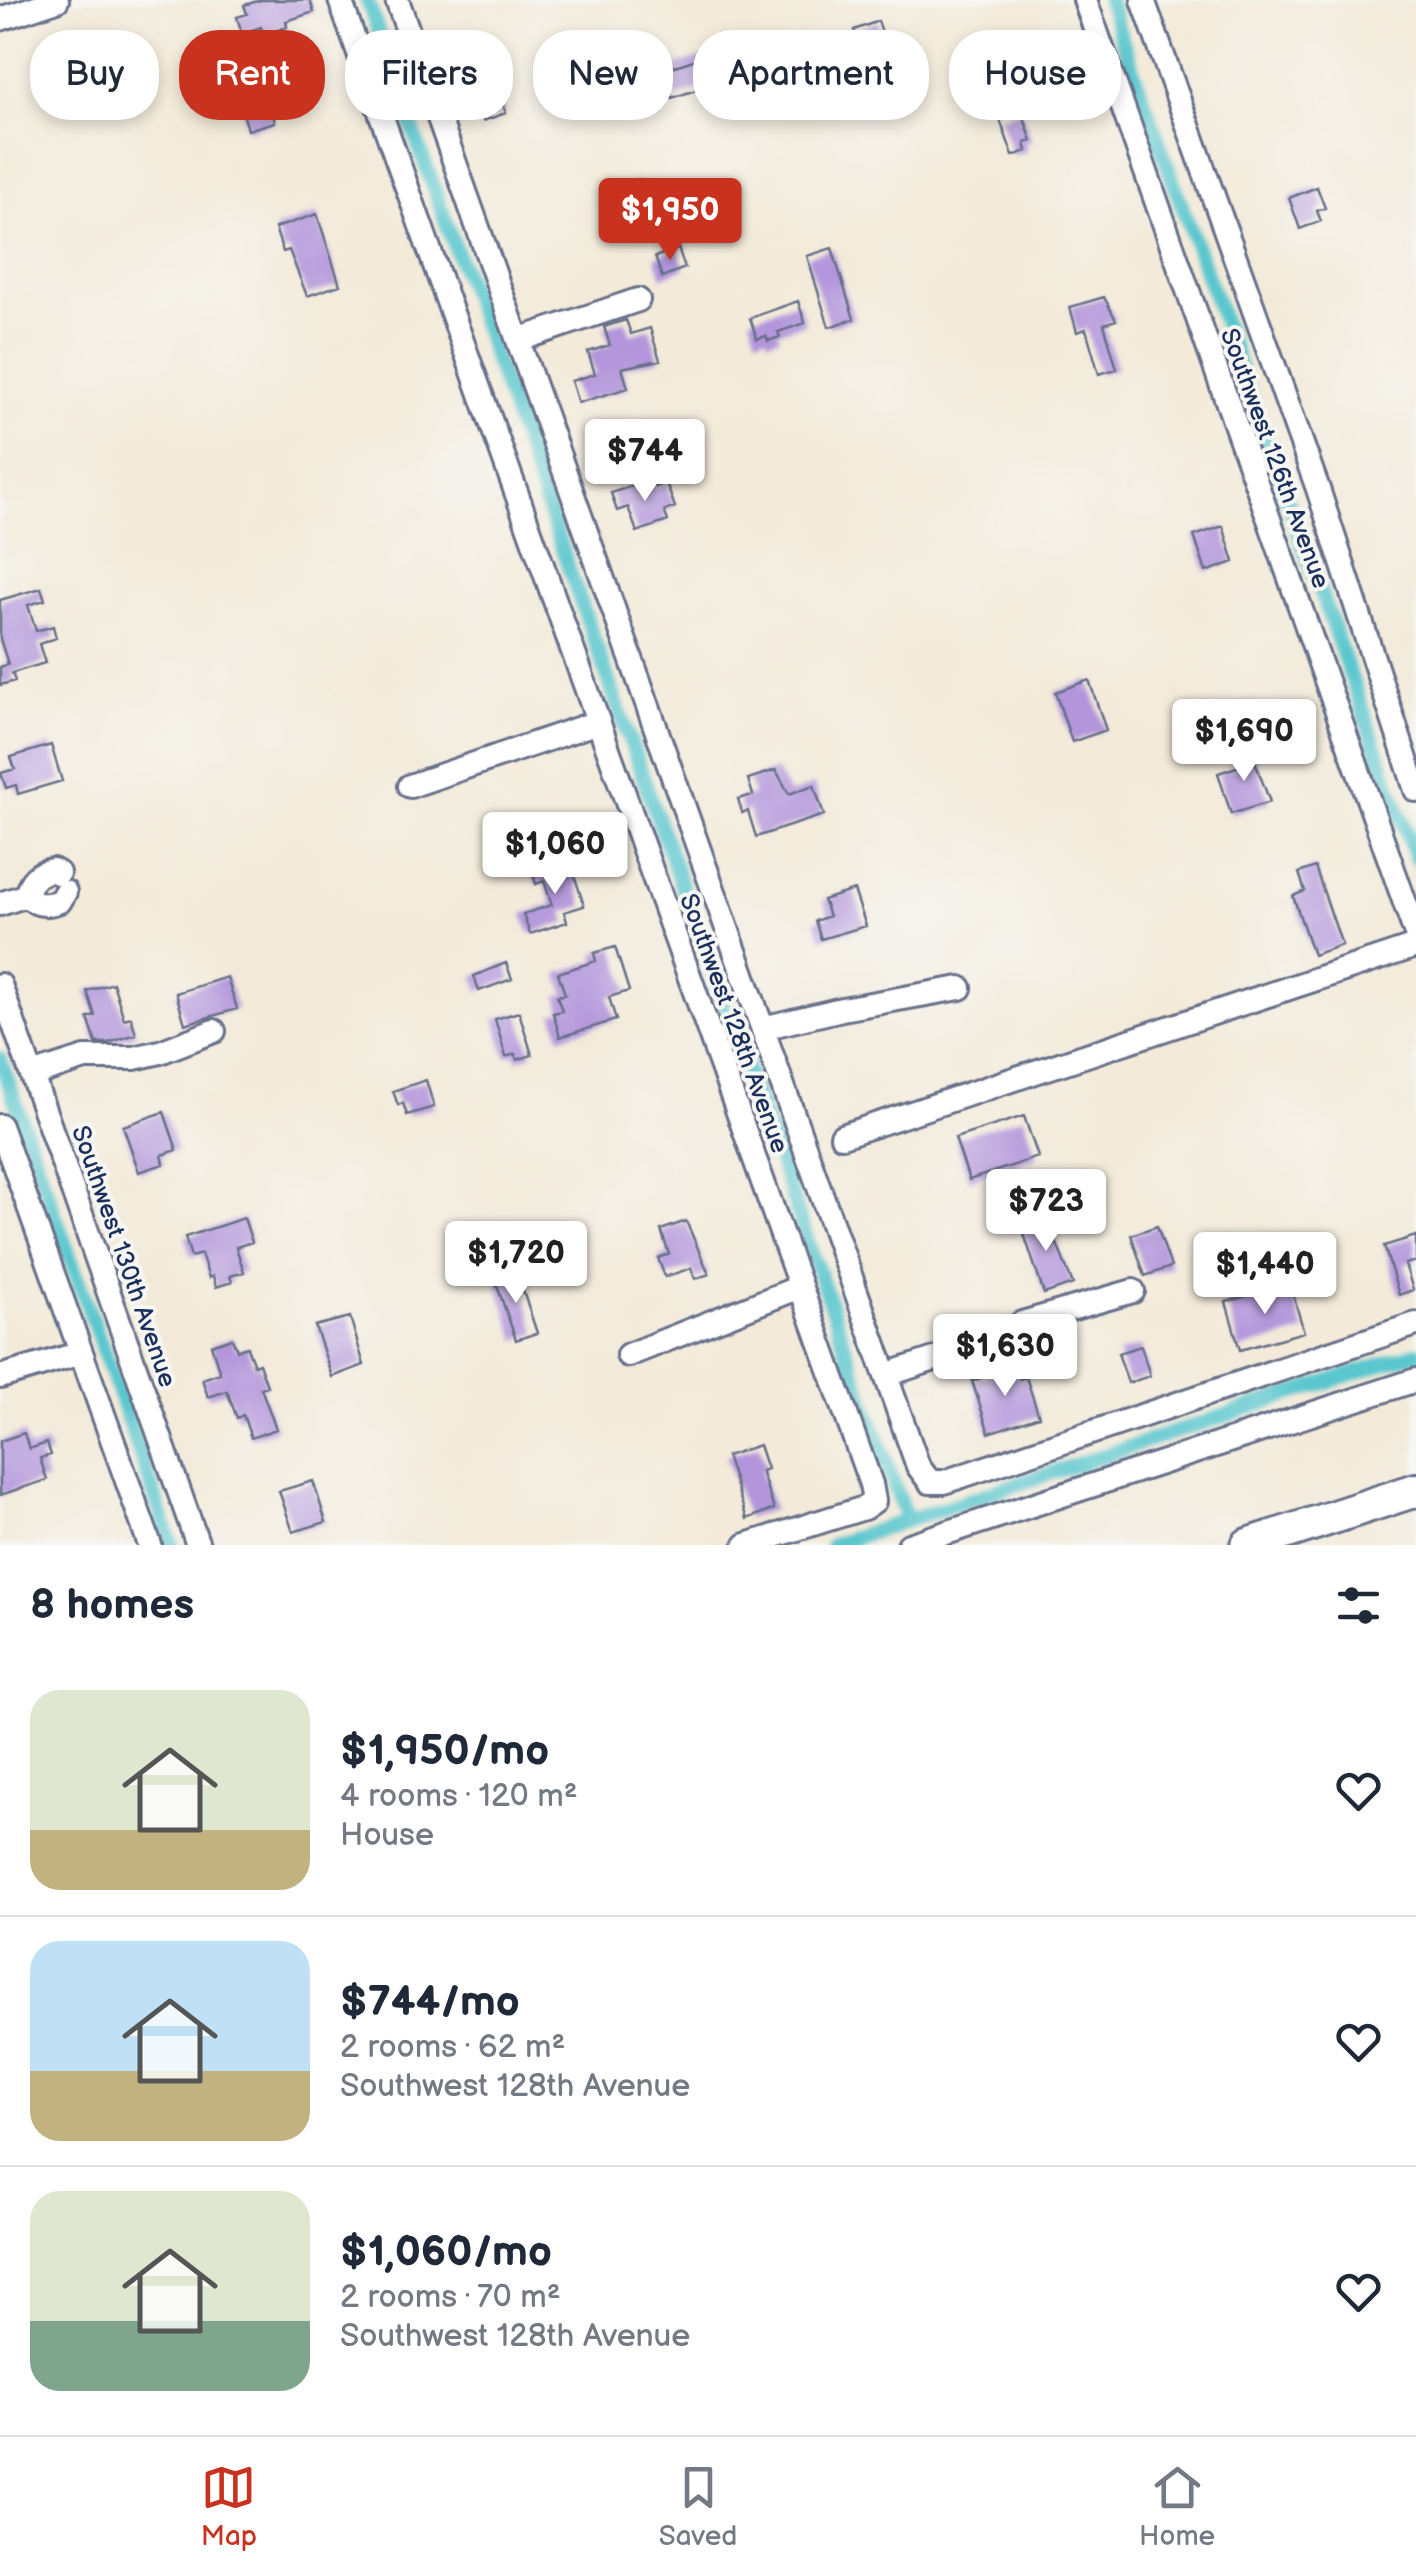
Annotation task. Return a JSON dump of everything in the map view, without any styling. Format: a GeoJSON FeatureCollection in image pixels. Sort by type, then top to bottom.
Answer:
{"type":"FeatureCollection","features":[{"type":"Feature","properties":{"kind":"highway"},"geometry":{"type":"LineString","coordinates":[[1248,1545],[1416,1490]]}},
{"type":"Feature","properties":{"kind":"street"},"geometry":{"type":"LineString","coordinates":[[2,12],[57,0]]}},
{"type":"Feature","properties":{"kind":"street","name":"Southwest 128th Avenue"},"geometry":{"type":"LineString","coordinates":[[340,0],[871,1484],[874,1501],[864,1508],[746,1545]]}},
{"type":"Feature","properties":{"kind":"street","name":"Southwest 128th Avenue"},"geometry":{"type":"LineString","coordinates":[[397,0],[918,1466],[930,1482],[944,1482],[1416,1324]]}},
{"type":"Feature","properties":{"kind":"street","name":"Southwest 126th Avenue"},"geometry":{"type":"LineString","coordinates":[[1085,0],[1416,934]]}},
{"type":"Feature","properties":{"kind":"street","name":"Southwest 126th Avenue"},"geometry":{"type":"LineString","coordinates":[[1144,0],[1318,489],[1416,790]]}},
{"type":"Feature","properties":{"kind":"street"},"geometry":{"type":"LineString","coordinates":[[518,340],[638,300]]}},
{"type":"Feature","properties":{"kind":"street"},"geometry":{"type":"LineString","coordinates":[[410,786],[598,722]]}},
{"type":"Feature","properties":{"kind":"street"},"geometry":{"type":"LineString","coordinates":[[0,904],[27,894],[30,883],[39,874],[52,870],[62,883]]}},
{"type":"Feature","properties":{"kind":"street"},"geometry":{"type":"LineString","coordinates":[[842,1136],[1416,946]]}},
{"type":"Feature","properties":{"kind":"street","name":"Southwest 130th Avenue"},"geometry":{"type":"LineString","coordinates":[[0,985],[198,1545]]}},
{"type":"Feature","properties":{"kind":"street"},"geometry":{"type":"LineString","coordinates":[[762,1028],[960,988]]}},
{"type":"Feature","properties":{"kind":"street"},"geometry":{"type":"LineString","coordinates":[[32,1075],[85,1058],[134,1058],[160,1052],[214,1032]]}},
{"type":"Feature","properties":{"kind":"street"},"geometry":{"type":"LineString","coordinates":[[0,1126],[150,1545]]}},
{"type":"Feature","properties":{"kind":"street"},"geometry":{"type":"LineString","coordinates":[[628,1355],[800,1287]]}},
{"type":"Feature","properties":{"kind":"street"},"geometry":{"type":"LineString","coordinates":[[886,1375],[998,1338],[1022,1323],[1133,1290]]}},
{"type":"Feature","properties":{"kind":"street"},"geometry":{"type":"LineString","coordinates":[[0,1377],[81,1353]]}},
{"type":"Feature","properties":{"kind":"street"},"geometry":{"type":"LineString","coordinates":[[910,1545],[1416,1380]]}},
{"type":"Feature","properties":{"kind":"building"},"geometry":{"type":"Polygon","coordinates":[[[261,0],[310,0],[314,12],[286,21],[287,27],[278,30],[241,30],[237,17],[247,14],[244,5],[261,0]]]}},
{"type":"Feature","properties":{"kind":"building"},"geometry":{"type":"Polygon","coordinates":[[[878,21],[881,30],[854,30],[878,21]]]}},
{"type":"Feature","properties":{"kind":"building"},"geometry":{"type":"Polygon","coordinates":[[[693,60],[693,91],[673,98],[673,67],[693,60]]]}},
{"type":"Feature","properties":{"kind":"building"},"geometry":{"type":"Polygon","coordinates":[[[245,120],[274,120],[275,122],[248,130],[245,120]]]}},
{"type":"Feature","properties":{"kind":"building"},"geometry":{"type":"Polygon","coordinates":[[[1000,120],[1025,120],[1032,141],[1025,143],[1027,151],[1013,156],[1000,120]]]}},
{"type":"Feature","properties":{"kind":"building"},"geometry":{"type":"Polygon","coordinates":[[[641,181],[645,200],[621,208],[616,189],[641,181]]]}},
{"type":"Feature","properties":{"kind":"building"},"geometry":{"type":"Polygon","coordinates":[[[1317,187],[1325,208],[1317,211],[1321,221],[1300,229],[1289,198],[1317,187]]]}},
{"type":"Feature","properties":{"kind":"building"},"geometry":{"type":"Polygon","coordinates":[[[317,214],[340,285],[307,296],[289,250],[283,252],[275,228],[317,214]]]}},
{"type":"Feature","properties":{"kind":"building"},"geometry":{"type":"Polygon","coordinates":[[[678,248],[685,268],[662,277],[655,257],[678,248]]]}},
{"type":"Feature","properties":{"kind":"building"},"geometry":{"type":"Polygon","coordinates":[[[832,248],[854,319],[829,327],[807,256],[832,248]]]}},
{"type":"Feature","properties":{"kind":"building"},"geometry":{"type":"Polygon","coordinates":[[[1104,297],[1116,320],[1104,324],[1117,369],[1099,374],[1086,329],[1077,332],[1070,307],[1104,297]]]}},
{"type":"Feature","properties":{"kind":"building"},"geometry":{"type":"Polygon","coordinates":[[[798,301],[805,323],[778,332],[780,337],[768,341],[766,336],[757,339],[750,318],[798,301]]]}},
{"type":"Feature","properties":{"kind":"building"},"geometry":{"type":"Polygon","coordinates":[[[626,320],[631,334],[650,328],[660,360],[622,368],[628,388],[578,403],[571,381],[595,374],[588,352],[610,345],[604,327],[626,320]]]}},
{"type":"Feature","properties":{"kind":"building"},"geometry":{"type":"Polygon","coordinates":[[[652,479],[655,487],[666,483],[675,507],[664,511],[668,521],[637,532],[628,507],[617,511],[611,493],[652,479]]]}},
{"type":"Feature","properties":{"kind":"building"},"geometry":{"type":"Polygon","coordinates":[[[1223,526],[1234,562],[1206,572],[1194,536],[1223,526]]]}},
{"type":"Feature","properties":{"kind":"building"},"geometry":{"type":"Polygon","coordinates":[[[41,588],[45,600],[28,605],[36,631],[53,626],[56,638],[39,644],[45,663],[12,673],[15,681],[0,685],[0,667],[8,664],[0,639],[0,600],[41,588]]]}},
{"type":"Feature","properties":{"kind":"building"},"geometry":{"type":"Polygon","coordinates":[[[1089,680],[1106,730],[1072,742],[1055,692],[1089,680]]]}},
{"type":"Feature","properties":{"kind":"building"},"geometry":{"type":"Polygon","coordinates":[[[51,745],[62,781],[18,794],[16,785],[6,788],[1,773],[15,769],[11,757],[51,745]]]}},
{"type":"Feature","properties":{"kind":"building"},"geometry":{"type":"Polygon","coordinates":[[[1250,748],[1270,802],[1231,814],[1218,773],[1240,766],[1235,752],[1250,748]]]}},
{"type":"Feature","properties":{"kind":"building"},"geometry":{"type":"Polygon","coordinates":[[[776,770],[789,794],[814,785],[824,815],[756,837],[748,811],[742,813],[738,799],[753,795],[748,779],[776,770]]]}},
{"type":"Feature","properties":{"kind":"building"},"geometry":{"type":"Polygon","coordinates":[[[570,861],[584,906],[564,912],[567,922],[530,934],[523,914],[552,905],[544,881],[536,884],[532,872],[570,861]]]}},
{"type":"Feature","properties":{"kind":"building"},"geometry":{"type":"Polygon","coordinates":[[[1315,867],[1342,945],[1313,955],[1293,896],[1305,891],[1299,873],[1315,867]]]}},
{"type":"Feature","properties":{"kind":"building"},"geometry":{"type":"Polygon","coordinates":[[[854,890],[866,926],[821,939],[815,921],[829,916],[823,900],[854,890]]]}},
{"type":"Feature","properties":{"kind":"building"},"geometry":{"type":"Polygon","coordinates":[[[615,947],[629,991],[609,997],[616,1020],[560,1037],[553,1013],[562,1011],[557,996],[565,994],[558,973],[596,961],[594,953],[615,947]]]}},
{"type":"Feature","properties":{"kind":"building"},"geometry":{"type":"Polygon","coordinates":[[[506,963],[512,979],[479,991],[474,976],[506,963]]]}},
{"type":"Feature","properties":{"kind":"building"},"geometry":{"type":"Polygon","coordinates":[[[227,977],[237,1009],[185,1024],[176,993],[227,977]]]}},
{"type":"Feature","properties":{"kind":"building"},"geometry":{"type":"Polygon","coordinates":[[[113,983],[124,1019],[131,1017],[136,1034],[96,1043],[88,1018],[95,1016],[87,991],[113,983]]]}},
{"type":"Feature","properties":{"kind":"building"},"geometry":{"type":"Polygon","coordinates":[[[519,1012],[532,1055],[517,1060],[515,1054],[506,1057],[495,1019],[519,1012]]]}},
{"type":"Feature","properties":{"kind":"building"},"geometry":{"type":"Polygon","coordinates":[[[426,1080],[434,1107],[407,1115],[393,1091],[426,1080]]]}},
{"type":"Feature","properties":{"kind":"building"},"geometry":{"type":"Polygon","coordinates":[[[164,1112],[177,1150],[162,1155],[164,1164],[139,1172],[123,1126],[164,1112]]]}},
{"type":"Feature","properties":{"kind":"building"},"geometry":{"type":"Polygon","coordinates":[[[1024,1116],[1038,1157],[969,1180],[955,1138],[1024,1116]]]}},
{"type":"Feature","properties":{"kind":"building"},"geometry":{"type":"Polygon","coordinates":[[[1045,1214],[1073,1284],[1044,1294],[1020,1222],[1045,1214]]]}},
{"type":"Feature","properties":{"kind":"building"},"geometry":{"type":"Polygon","coordinates":[[[244,1218],[252,1242],[236,1247],[244,1272],[230,1276],[232,1282],[216,1287],[201,1254],[191,1257],[185,1237],[244,1218]]]}},
{"type":"Feature","properties":{"kind":"building"},"geometry":{"type":"Polygon","coordinates":[[[686,1221],[709,1274],[695,1279],[691,1268],[665,1277],[658,1258],[669,1254],[661,1230],[686,1221]]]}},
{"type":"Feature","properties":{"kind":"building"},"geometry":{"type":"Polygon","coordinates":[[[1157,1226],[1171,1267],[1145,1276],[1131,1235],[1157,1226]]]}},
{"type":"Feature","properties":{"kind":"building"},"geometry":{"type":"Polygon","coordinates":[[[1416,1236],[1416,1261],[1405,1264],[1413,1290],[1399,1295],[1384,1246],[1416,1236]]]}},
{"type":"Feature","properties":{"kind":"building"},"geometry":{"type":"Polygon","coordinates":[[[517,1273],[537,1333],[516,1340],[495,1280],[517,1273]]]}},
{"type":"Feature","properties":{"kind":"building"},"geometry":{"type":"Polygon","coordinates":[[[1290,1284],[1304,1332],[1240,1350],[1226,1302],[1290,1284]]]}},
{"type":"Feature","properties":{"kind":"building"},"geometry":{"type":"Polygon","coordinates":[[[350,1317],[364,1365],[332,1377],[315,1326],[350,1317]]]}},
{"type":"Feature","properties":{"kind":"building"},"geometry":{"type":"Polygon","coordinates":[[[232,1338],[237,1350],[247,1347],[254,1365],[259,1363],[267,1386],[261,1388],[276,1429],[251,1438],[243,1415],[237,1418],[227,1391],[208,1397],[202,1379],[220,1373],[211,1345],[232,1338]]]}},
{"type":"Feature","properties":{"kind":"building"},"geometry":{"type":"Polygon","coordinates":[[[1141,1346],[1150,1376],[1128,1383],[1118,1353],[1141,1346]]]}},
{"type":"Feature","properties":{"kind":"building"},"geometry":{"type":"Polygon","coordinates":[[[1016,1366],[1020,1379],[1026,1377],[1039,1416],[989,1433],[972,1381],[1016,1366]]]}},
{"type":"Feature","properties":{"kind":"building"},"geometry":{"type":"Polygon","coordinates":[[[24,1433],[29,1449],[47,1443],[51,1455],[40,1458],[47,1480],[0,1495],[0,1441],[24,1433]]]}},
{"type":"Feature","properties":{"kind":"building"},"geometry":{"type":"Polygon","coordinates":[[[759,1445],[767,1469],[761,1471],[774,1509],[747,1519],[726,1456],[759,1445]]]}},
{"type":"Feature","properties":{"kind":"building"},"geometry":{"type":"Polygon","coordinates":[[[313,1481],[326,1522],[293,1532],[279,1491],[313,1481]]]}},
{"type":"Feature","properties":{"kind":"waterway"},"geometry":{"type":"LineString","coordinates":[[367,0],[907,1521]]}},
{"type":"Feature","properties":{"kind":"waterway"},"geometry":{"type":"LineString","coordinates":[[1108,0],[1416,859]]}},
{"type":"Feature","properties":{"kind":"waterway"},"geometry":{"type":"LineString","coordinates":[[0,1059],[172,1545]]}},
{"type":"Feature","properties":{"kind":"waterway"},"geometry":{"type":"LineString","coordinates":[[832,1545],[1416,1353]]}}]}
